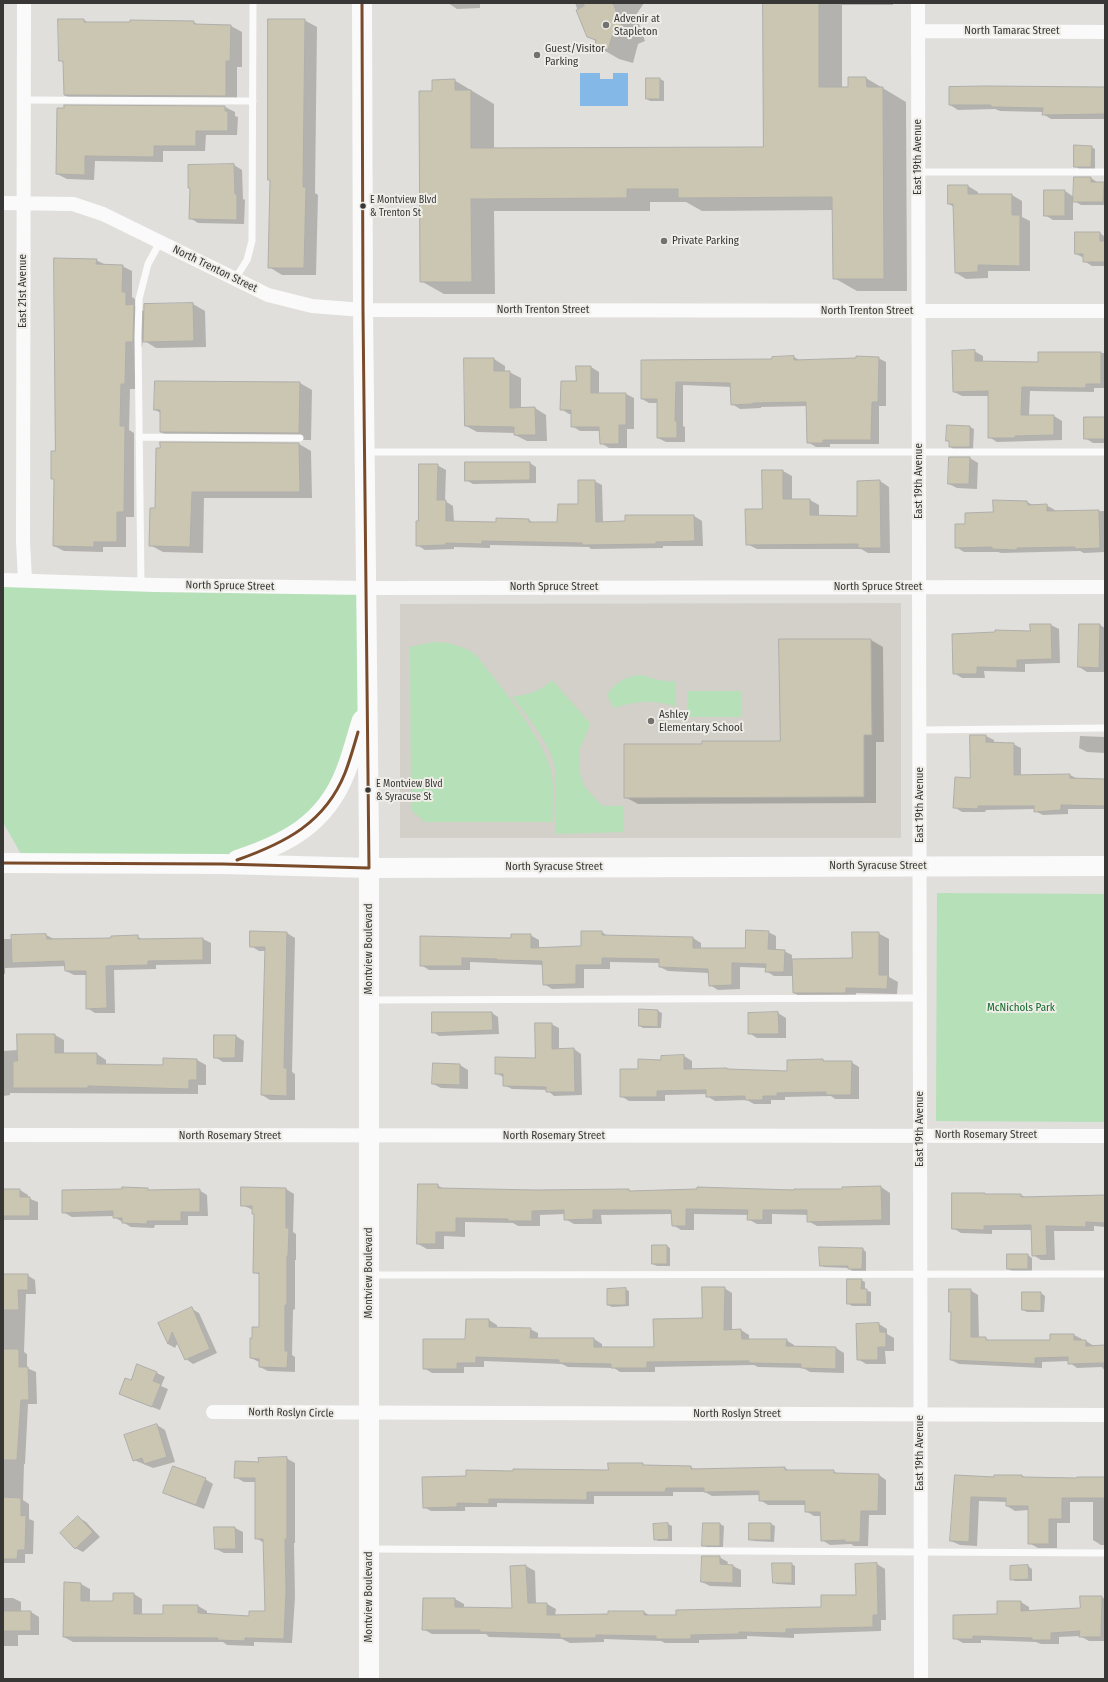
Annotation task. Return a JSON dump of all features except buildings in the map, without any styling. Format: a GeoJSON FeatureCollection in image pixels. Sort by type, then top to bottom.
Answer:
{"type":"FeatureCollection","features":[{"type":"Feature","properties":{"kind":"main road","name":"Montview Boulevard"},"geometry":{"type":"LineString","coordinates":[[362,3],[364,452],[367,588],[369,868],[369,1679]]}},
{"type":"Feature","properties":{"kind":"main road"},"geometry":{"type":"LineString","coordinates":[[223,864],[259,852],[281,842],[299,832],[316,819],[325,808],[345,774],[368,703]]}},
{"type":"Feature","properties":{"kind":"main road","name":"North Syracuse Street"},"geometry":{"type":"LineString","coordinates":[[3,863],[223,864],[369,868],[1105,866]]}},
{"type":"Feature","properties":{"kind":"street","name":"East 21st Avenue"},"geometry":{"type":"LineString","coordinates":[[24,3],[24,580]]}},
{"type":"Feature","properties":{"kind":"street","name":"East 19th Avenue"},"geometry":{"type":"LineString","coordinates":[[918,3],[921,1679]]}},
{"type":"Feature","properties":{"kind":"street","name":"North Tamarac Street"},"geometry":{"type":"LineString","coordinates":[[918,31],[1105,32]]}},
{"type":"Feature","properties":{"kind":"street","name":"North Trenton Street"},"geometry":{"type":"LineString","coordinates":[[3,204],[73,204],[103,214],[268,295],[312,306],[363,310],[1105,311]]}},
{"type":"Feature","properties":{"kind":"street","name":"North Spruce Street"},"geometry":{"type":"LineString","coordinates":[[3,580],[367,588],[920,586],[1105,587]]}},
{"type":"Feature","properties":{"kind":"street","name":"North Rosemary Street"},"geometry":{"type":"LineString","coordinates":[[3,1135],[1105,1136]]}},
{"type":"Feature","properties":{"kind":"street","name":"North Roslyn Circle"},"geometry":{"type":"LineString","coordinates":[[213,1412],[369,1414]]}},
{"type":"Feature","properties":{"kind":"street","name":"North Roslyn Street"},"geometry":{"type":"LineString","coordinates":[[369,1414],[1105,1415]]}},
{"type":"Feature","properties":{"kind":"lane"},"geometry":{"type":"LineString","coordinates":[[235,279],[247,260],[252,242],[253,3]]}},
{"type":"Feature","properties":{"kind":"lane"},"geometry":{"type":"LineString","coordinates":[[24,100],[253,100]]}},
{"type":"Feature","properties":{"kind":"lane"},"geometry":{"type":"LineString","coordinates":[[918,172],[1105,172]]}},
{"type":"Feature","properties":{"kind":"lane"},"geometry":{"type":"LineString","coordinates":[[141,584],[138,337],[139,299],[148,264],[160,242]]}},
{"type":"Feature","properties":{"kind":"lane"},"geometry":{"type":"LineString","coordinates":[[139,437],[300,438]]}},
{"type":"Feature","properties":{"kind":"lane"},"geometry":{"type":"LineString","coordinates":[[364,452],[1105,452]]}},
{"type":"Feature","properties":{"kind":"lane"},"geometry":{"type":"LineString","coordinates":[[920,730],[1105,728]]}},
{"type":"Feature","properties":{"kind":"lane"},"geometry":{"type":"LineString","coordinates":[[369,1000],[920,998]]}},
{"type":"Feature","properties":{"kind":"lane"},"geometry":{"type":"LineString","coordinates":[[369,1275],[1105,1274]]}},
{"type":"Feature","properties":{"kind":"lane"},"geometry":{"type":"LineString","coordinates":[[369,1549],[1105,1553]]}},
{"type":"Feature","properties":{"kind":"shaded area","name":"Ashley Elementary School"},"geometry":{"type":"Polygon","coordinates":[[[901,603],[901,838],[400,838],[400,604],[901,603]]]}},
{"type":"Feature","properties":{"kind":"green space"},"geometry":{"type":"Polygon","coordinates":[[[3,579],[367,588],[368,703],[325,808],[223,864],[26,863],[3,822],[3,579]]]}},
{"type":"Feature","properties":{"kind":"green space"},"geometry":{"type":"Polygon","coordinates":[[[434,642],[456,645],[475,654],[520,712],[548,760],[552,775],[553,787],[553,822],[425,822],[411,810],[410,647],[434,642]]]}},
{"type":"Feature","properties":{"kind":"green space"},"geometry":{"type":"Polygon","coordinates":[[[641,675],[662,681],[676,681],[676,707],[668,704],[653,702],[637,702],[614,708],[607,695],[610,690],[622,680],[641,675]]]}},
{"type":"Feature","properties":{"kind":"green space"},"geometry":{"type":"Polygon","coordinates":[[[552,680],[589,722],[589,727],[580,748],[579,770],[584,786],[603,806],[624,806],[624,832],[555,834],[556,786],[555,770],[550,751],[525,713],[512,697],[534,692],[544,687],[552,680]]]}},
{"type":"Feature","properties":{"kind":"green space"},"geometry":{"type":"Polygon","coordinates":[[[688,691],[741,691],[741,717],[688,717],[688,691]]]}},
{"type":"Feature","properties":{"kind":"green space","name":"McNichols Park"},"geometry":{"type":"Polygon","coordinates":[[[937,893],[1105,894],[1105,1122],[936,1121],[937,893]]]}},
{"type":"Feature","properties":{"kind":"water"},"geometry":{"type":"Polygon","coordinates":[[[580,73],[600,73],[600,79],[613,79],[613,73],[628,73],[628,106],[580,106],[580,73]]]}},
{"type":"Feature","properties":{"kind":"transit line"},"geometry":{"type":"LineString","coordinates":[[3,863],[223,864],[369,868],[363,310],[362,3]]}},
{"type":"Feature","properties":{"kind":"transit line"},"geometry":{"type":"LineString","coordinates":[[237,860],[287,838],[302,829],[315,818],[337,790],[347,768],[358,732]]}},
{"type":"Feature","properties":{"kind":"place","name":"Advenir at Stapleton"},"geometry":{"type":"Point","coordinates":[606,25]}},
{"type":"Feature","properties":{"kind":"place","name":"Guest/Visitor Parking"},"geometry":{"type":"Point","coordinates":[537,55]}},
{"type":"Feature","properties":{"kind":"place","name":"E Montview Blvd & Trenton St"},"geometry":{"type":"Point","coordinates":[363,206]}},
{"type":"Feature","properties":{"kind":"place","name":"Private Parking"},"geometry":{"type":"Point","coordinates":[664,241]}},
{"type":"Feature","properties":{"kind":"place","name":"Ashley Elementary School"},"geometry":{"type":"Point","coordinates":[651,721]}},
{"type":"Feature","properties":{"kind":"place","name":"E Montview Blvd & Syracuse St"},"geometry":{"type":"Point","coordinates":[368,790]}}]}
